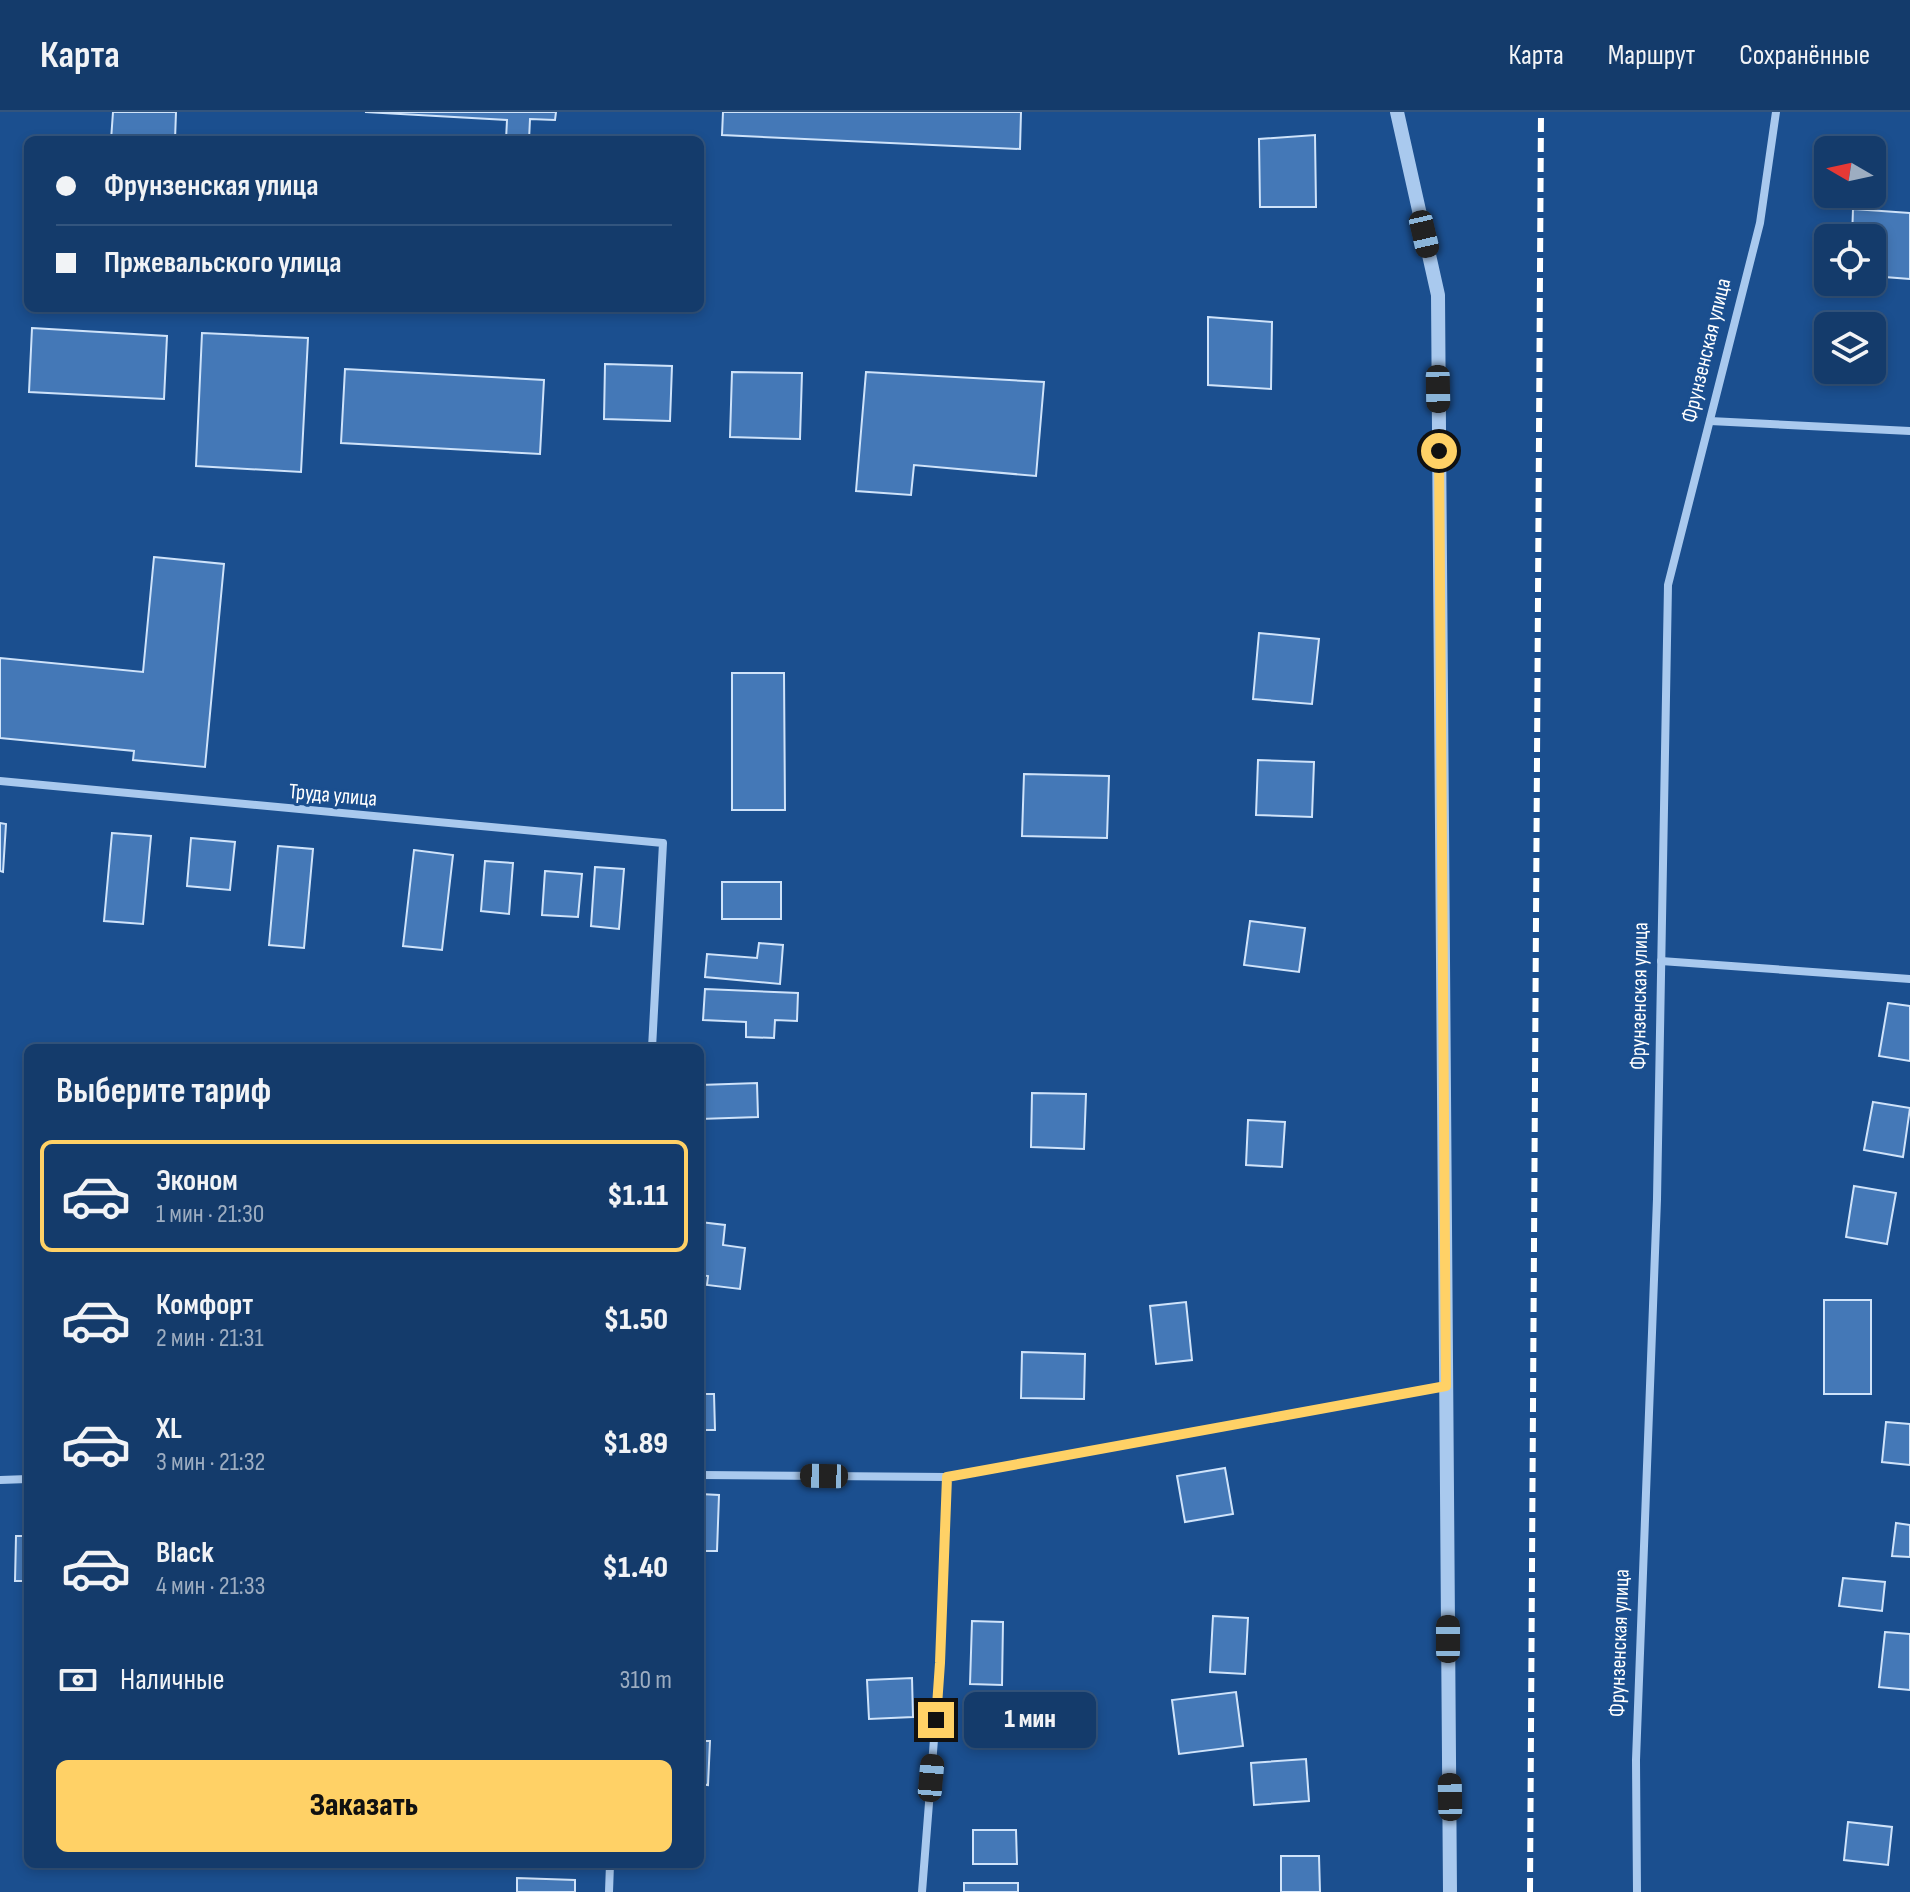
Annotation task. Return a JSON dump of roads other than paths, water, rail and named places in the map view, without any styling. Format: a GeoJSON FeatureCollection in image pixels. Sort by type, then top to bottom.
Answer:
{"type":"FeatureCollection","features":[{"type":"Feature","properties":{"kind":"street"},"geometry":{"type":"LineString","coordinates":[[1397,112],[1438,295],[1450,1892]]}},
{"type":"Feature","properties":{"kind":"street","name":"Фрунзенская улица"},"geometry":{"type":"LineString","coordinates":[[1637,1892],[1636,1760],[1657,1199],[1668,585],[1760,223],[1776,112]]}},
{"type":"Feature","properties":{"kind":"street"},"geometry":{"type":"LineString","coordinates":[[1710,421],[1910,431]]}},
{"type":"Feature","properties":{"kind":"street","name":"Труда улица"},"geometry":{"type":"LineString","coordinates":[[0,781],[663,843],[652,1044]]}},
{"type":"Feature","properties":{"kind":"street"},"geometry":{"type":"LineString","coordinates":[[1661,961],[1910,979]]}},
{"type":"Feature","properties":{"kind":"street"},"geometry":{"type":"LineString","coordinates":[[704,1475],[947,1477],[1446,1386]]}},
{"type":"Feature","properties":{"kind":"street"},"geometry":{"type":"LineString","coordinates":[[922,1892],[940,1663],[947,1477]]}},
{"type":"Feature","properties":{"kind":"street"},"geometry":{"type":"LineString","coordinates":[[0,1480],[24,1479]]}},
{"type":"Feature","properties":{"kind":"street"},"geometry":{"type":"LineString","coordinates":[[609,1892],[610,1868]]}},
{"type":"Feature","properties":{"kind":"railway"},"geometry":{"type":"LineString","coordinates":[[1530,1892],[1541,112]]}}]}
